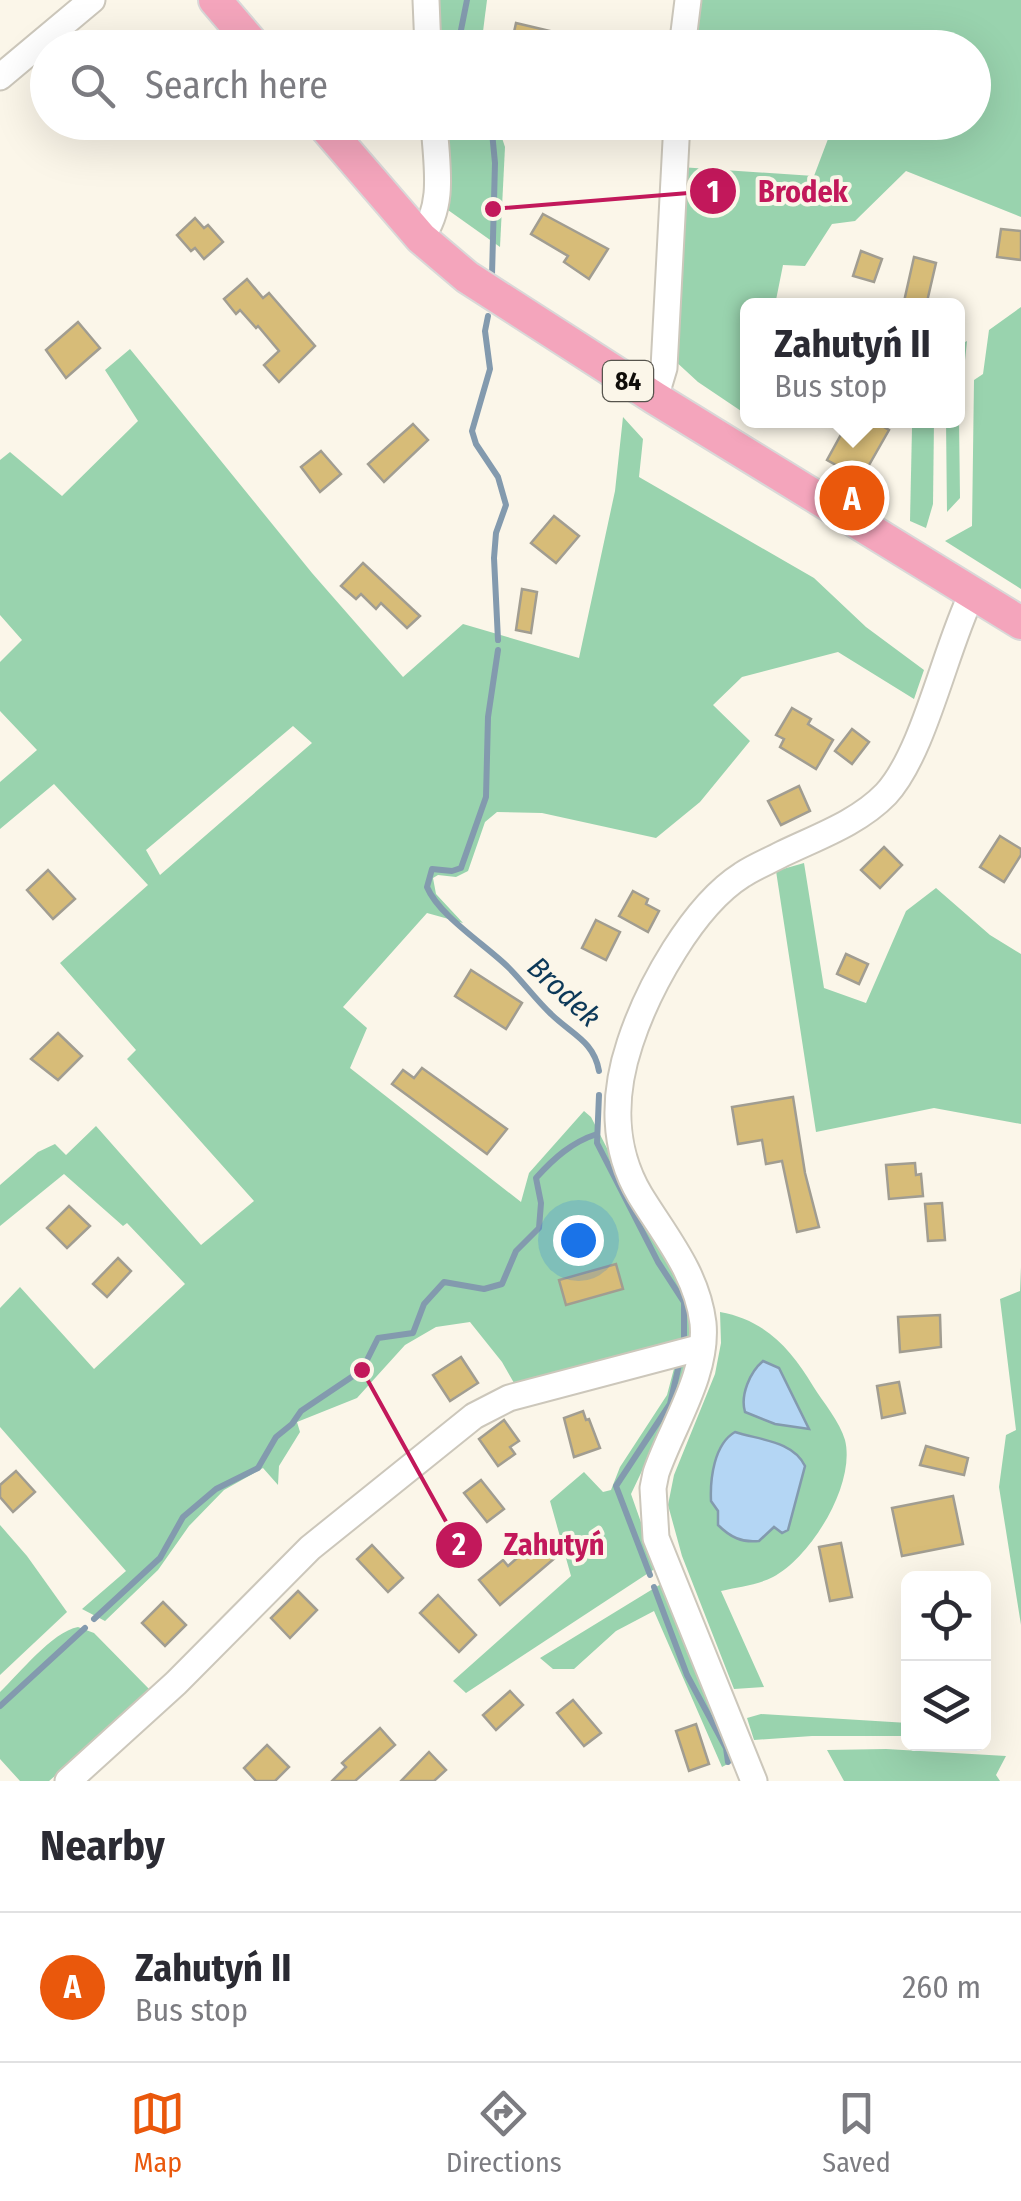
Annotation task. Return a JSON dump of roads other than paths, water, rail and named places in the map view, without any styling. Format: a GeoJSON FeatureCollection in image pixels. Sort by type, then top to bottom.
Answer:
{"type":"FeatureCollection","features":[{"type":"Feature","properties":{"kind":"main road"},"geometry":{"type":"LineString","coordinates":[[215,0],[241,30]]}},
{"type":"Feature","properties":{"kind":"main road","name":"84"},"geometry":{"type":"LineString","coordinates":[[336,140],[420,238],[477,285],[1021,624]]}},
{"type":"Feature","properties":{"kind":"street"},"geometry":{"type":"LineString","coordinates":[[56,30],[92,0]]}},
{"type":"Feature","properties":{"kind":"street"},"geometry":{"type":"LineString","coordinates":[[426,0],[427,30]]}},
{"type":"Feature","properties":{"kind":"street"},"geometry":{"type":"LineString","coordinates":[[684,30],[688,0]]}},
{"type":"Feature","properties":{"kind":"street"},"geometry":{"type":"LineString","coordinates":[[0,77],[30,52]]}},
{"type":"Feature","properties":{"kind":"street"},"geometry":{"type":"LineString","coordinates":[[420,238],[430,225],[438,201],[435,140]]}},
{"type":"Feature","properties":{"kind":"street"},"geometry":{"type":"LineString","coordinates":[[655,398],[664,368],[675,140]]}},
{"type":"Feature","properties":{"kind":"street"},"geometry":{"type":"LineString","coordinates":[[754,1781],[656,1538],[656,1473],[698,1369],[703,1322],[697,1292],[679,1254],[639,1193],[624,1160],[616,1118],[618,1090],[630,1040],[660,978],[686,932],[709,903],[740,876],[868,810],[888,792],[908,763],[954,633],[972,594]]}},
{"type":"Feature","properties":{"kind":"street"},"geometry":{"type":"LineString","coordinates":[[68,1781],[176,1684],[310,1548],[474,1416],[509,1398],[702,1348]]}},
{"type":"Feature","properties":{"kind":"water"},"geometry":{"type":"Polygon","coordinates":[[[763,1361],[779,1368],[809,1429],[775,1424],[745,1412],[747,1384],[763,1361]]]}},
{"type":"Feature","properties":{"kind":"water"},"geometry":{"type":"Polygon","coordinates":[[[735,1432],[784,1446],[805,1466],[788,1530],[782,1533],[774,1527],[759,1541],[742,1540],[718,1525],[718,1511],[711,1501],[718,1453],[735,1432]]]}},
{"type":"Feature","properties":{"kind":"waterway","name":"Brodek"},"geometry":{"type":"LineString","coordinates":[[461,30],[467,0]]}},
{"type":"Feature","properties":{"kind":"waterway","name":"Brodek"},"geometry":{"type":"LineString","coordinates":[[492,275],[493,140]]}},
{"type":"Feature","properties":{"kind":"waterway","name":"Brodek"},"geometry":{"type":"LineString","coordinates":[[488,316],[485,331],[490,369],[472,431],[498,477],[506,505],[496,533],[494,558],[498,640]]}},
{"type":"Feature","properties":{"kind":"waterway","name":"Brodek"},"geometry":{"type":"LineString","coordinates":[[498,650],[488,717],[486,797],[461,868],[432,869],[427,887],[452,920],[509,968],[546,1009],[587,1045],[599,1071]]}},
{"type":"Feature","properties":{"kind":"waterway","name":"Brodek"},"geometry":{"type":"LineString","coordinates":[[599,1095],[597,1143],[658,1262],[684,1302],[684,1343]]}},
{"type":"Feature","properties":{"kind":"waterway"},"geometry":{"type":"LineString","coordinates":[[94,1619],[160,1558],[183,1517],[216,1489],[258,1468],[276,1437],[301,1411],[362,1370],[378,1338],[413,1333],[424,1304],[444,1282],[484,1289],[502,1284],[516,1251],[539,1228],[541,1203],[536,1178],[579,1141],[597,1134]]}},
{"type":"Feature","properties":{"kind":"waterway","name":"Brodek"},"geometry":{"type":"LineString","coordinates":[[650,1575],[616,1486],[670,1404],[679,1365]]}},
{"type":"Feature","properties":{"kind":"waterway","name":"Brodek"},"geometry":{"type":"LineString","coordinates":[[654,1587],[687,1675],[726,1748],[728,1762]]}},
{"type":"Feature","properties":{"kind":"waterway"},"geometry":{"type":"LineString","coordinates":[[0,1706],[85,1628]]}},
{"type":"Feature","properties":{"kind":"place","name":"Brodek"},"geometry":{"type":"Point","coordinates":[493,209]}},
{"type":"Feature","properties":{"kind":"place","name":"Zahutyń II"},"geometry":{"type":"Point","coordinates":[852,498]}},
{"type":"Feature","properties":{"kind":"place","name":"Zahutyń"},"geometry":{"type":"Point","coordinates":[362,1370]}}]}
